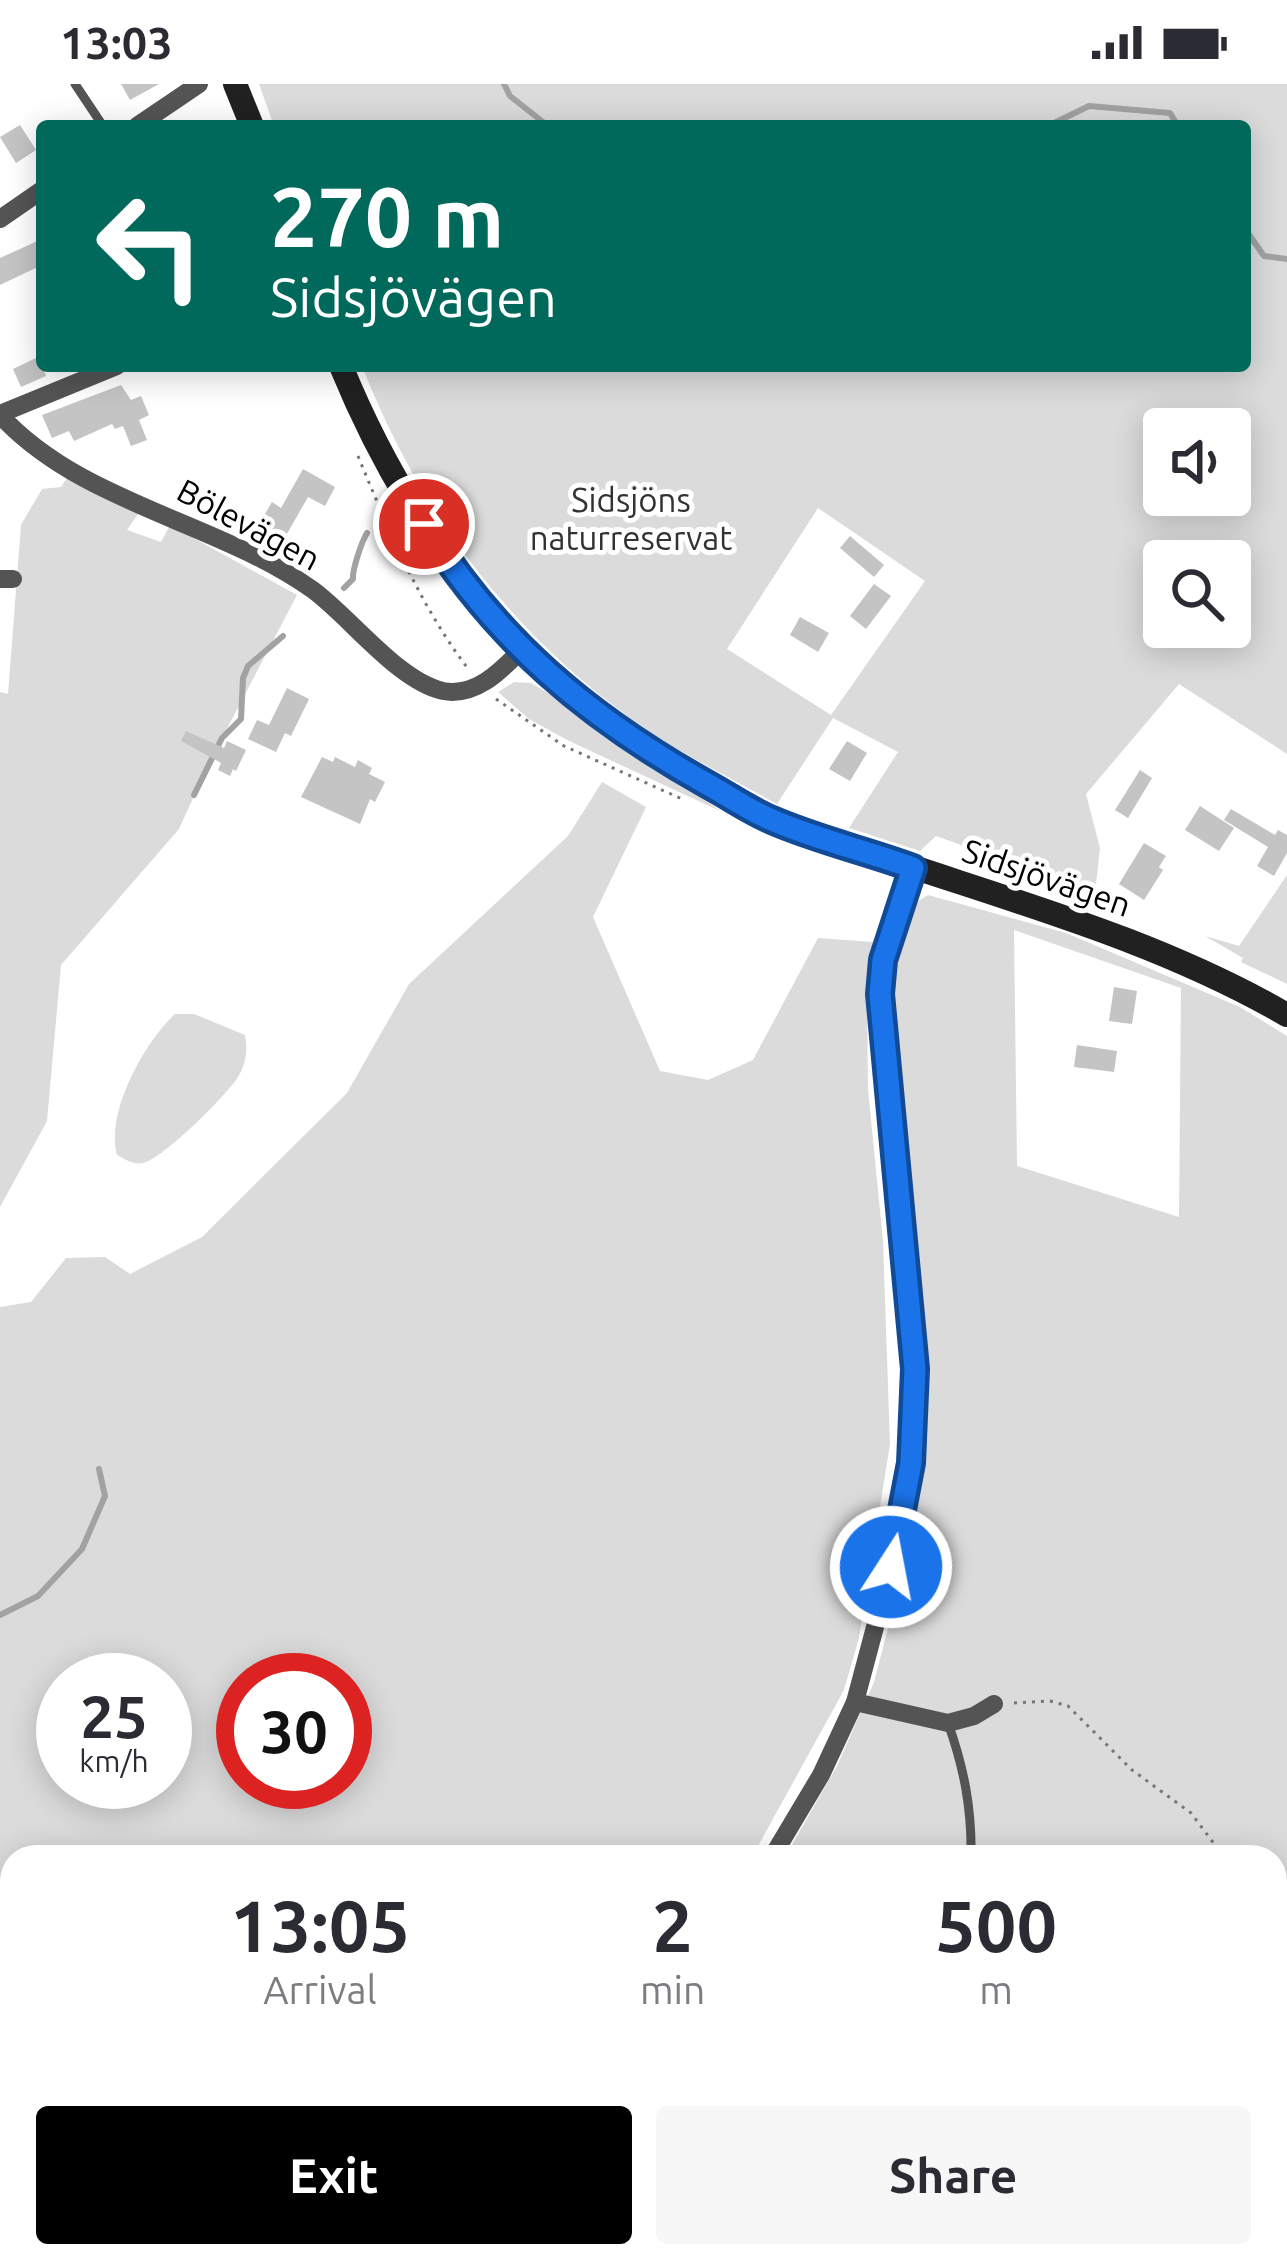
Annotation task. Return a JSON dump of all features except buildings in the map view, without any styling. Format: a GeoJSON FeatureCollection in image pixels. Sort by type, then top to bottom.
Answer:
{"type":"FeatureCollection","features":[{"type":"Feature","properties":{"kind":"main road"},"geometry":{"type":"LineString","coordinates":[[235,84],[250,120]]}},
{"type":"Feature","properties":{"kind":"main road","name":"Sidsjövägen"},"geometry":{"type":"LineString","coordinates":[[344,372],[387,463],[443,555],[551,680],[619,730],[770,820],[1081,921],[1189,963],[1287,1015]]}},
{"type":"Feature","properties":{"kind":"street"},"geometry":{"type":"LineString","coordinates":[[146,120],[200,84]]}},
{"type":"Feature","properties":{"kind":"street"},"geometry":{"type":"LineString","coordinates":[[0,219],[36,194]]}},
{"type":"Feature","properties":{"kind":"street"},"geometry":{"type":"LineString","coordinates":[[0,415],[103,372]]}},
{"type":"Feature","properties":{"kind":"street","name":"Bölevägen"},"geometry":{"type":"LineString","coordinates":[[0,415],[54,463],[194,525],[289,574],[342,612],[423,684],[463,693],[481,685],[521,650]]}},
{"type":"Feature","properties":{"kind":"street"},"geometry":{"type":"LineString","coordinates":[[779,1845],[821,1775],[855,1702],[891,1567],[911,1463],[915,1369],[911,1308],[880,994],[883,960],[913,868]]}},
{"type":"Feature","properties":{"kind":"street"},"geometry":{"type":"LineString","coordinates":[[855,1702],[948,1723],[994,1704]]}},
{"type":"Feature","properties":{"kind":"lane"},"geometry":{"type":"LineString","coordinates":[[75,84],[100,120]]}},
{"type":"Feature","properties":{"kind":"lane"},"geometry":{"type":"LineString","coordinates":[[948,1723],[969,1796],[971,1845]]}},
{"type":"Feature","properties":{"kind":"path"},"geometry":{"type":"LineString","coordinates":[[356,451],[423,599],[473,675]]}},
{"type":"Feature","properties":{"kind":"path"},"geometry":{"type":"LineString","coordinates":[[994,1704],[1050,1701],[1068,1706],[1132,1770],[1191,1813],[1214,1845]]}},
{"type":"Feature","properties":{"kind":"green space","name":"Sidsjöns naturreservat"},"geometry":{"type":"Polygon","coordinates":[[[259,84],[1287,84],[1287,754],[1179,684],[1086,794],[1100,848],[1095,893],[936,836],[920,851],[849,828],[898,752],[833,718],[777,804],[685,754],[588,685],[507,607],[439,517],[410,469],[365,372],[1251,372],[1251,120],[272,120],[259,84]],[[818,508],[727,649],[831,715],[925,581],[818,508]]]}},
{"type":"Feature","properties":{"kind":"green space"},"geometry":{"type":"Polygon","coordinates":[[[67,478],[138,514],[127,530],[161,542],[170,525],[297,595],[179,829],[61,965],[47,1121],[0,1207],[0,692],[8,694],[21,525],[42,489],[61,487],[67,478]]]}},
{"type":"Feature","properties":{"kind":"green space"},"geometry":{"type":"Polygon","coordinates":[[[514,682],[531,683],[560,700],[609,739],[683,782],[720,811],[529,719],[498,692],[514,682]]]}},
{"type":"Feature","properties":{"kind":"green space"},"geometry":{"type":"Polygon","coordinates":[[[602,782],[646,807],[593,917],[660,1071],[708,1080],[753,1060],[818,938],[873,942],[867,1002],[868,1089],[883,1241],[890,1444],[859,1638],[844,1690],[759,1845],[0,1845],[0,1307],[31,1302],[66,1258],[105,1257],[130,1274],[202,1237],[347,1093],[409,984],[568,836],[602,782]]]}},
{"type":"Feature","properties":{"kind":"green space"},"geometry":{"type":"Polygon","coordinates":[[[1287,875],[1287,984],[1241,962],[1243,958],[1205,936],[1239,946],[1287,875]]]}},
{"type":"Feature","properties":{"kind":"green space"},"geometry":{"type":"Polygon","coordinates":[[[928,895],[1066,933],[1240,1007],[1287,1036],[1287,1845],[792,1845],[837,1766],[874,1682],[906,1559],[922,1448],[923,1364],[890,1005],[897,944],[908,915],[928,895]],[[1014,930],[1017,1166],[1179,1217],[1181,988],[1014,930]]]}},
{"type":"Feature","properties":{"kind":"green space"},"geometry":{"type":"Polygon","coordinates":[[[175,1014],[194,1014],[245,1035],[244,1064],[229,1089],[178,1140],[152,1159],[132,1162],[117,1155],[122,1099],[140,1059],[175,1014]]]}},
{"type":"Feature","properties":{"kind":"waterway"},"geometry":{"type":"LineString","coordinates":[[504,84],[510,96],[540,120]]}},
{"type":"Feature","properties":{"kind":"waterway"},"geometry":{"type":"LineString","coordinates":[[1060,120],[1089,106],[1170,113],[1174,120]]}},
{"type":"Feature","properties":{"kind":"waterway"},"geometry":{"type":"LineString","coordinates":[[1251,238],[1264,256],[1287,259]]}},
{"type":"Feature","properties":{"kind":"waterway"},"geometry":{"type":"LineString","coordinates":[[344,588],[353,579],[367,533]]}},
{"type":"Feature","properties":{"kind":"waterway"},"geometry":{"type":"LineString","coordinates":[[194,795],[222,738],[241,719],[248,666],[283,636]]}},
{"type":"Feature","properties":{"kind":"waterway"},"geometry":{"type":"LineString","coordinates":[[0,1615],[38,1596],[82,1549],[105,1496],[99,1469]]}},
{"type":"Feature","properties":{"kind":"route"},"geometry":{"type":"LineString","coordinates":[[424,524],[461,579],[521,650],[551,680],[619,730],[770,820],[913,868],[883,960],[880,994],[915,1369],[911,1463],[891,1567]]}}]}
